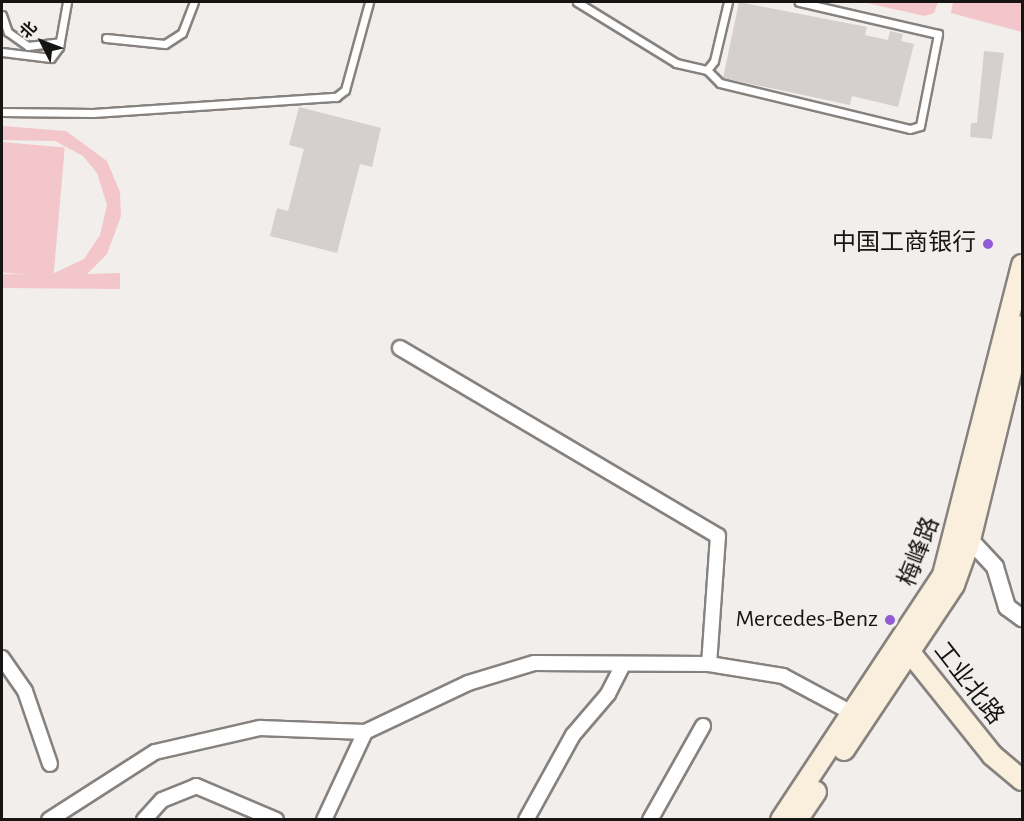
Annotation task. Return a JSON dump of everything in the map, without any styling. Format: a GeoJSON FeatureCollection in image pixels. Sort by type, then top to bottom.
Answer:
{"type":"FeatureCollection","features":[{"type":"Feature","properties":{"kind":"main road","name":"梅峰路"},"geometry":{"type":"LineString","coordinates":[[797,819],[907,648],[949,562],[1023,265]]}},
{"type":"Feature","properties":{"kind":"main road","name":"梅峰路"},"geometry":{"type":"LineString","coordinates":[[781,819],[852,714],[945,603],[970,540],[1023,326]]}},
{"type":"Feature","properties":{"kind":"main road","name":"工业北路"},"geometry":{"type":"LineString","coordinates":[[907,648],[992,755],[1023,780]]}},
{"type":"Feature","properties":{"kind":"street"},"geometry":{"type":"LineString","coordinates":[[400,348],[718,536],[710,664]]}},
{"type":"Feature","properties":{"kind":"street"},"geometry":{"type":"LineString","coordinates":[[970,540],[995,567],[1007,606],[1023,618]]}},
{"type":"Feature","properties":{"kind":"street"},"geometry":{"type":"LineString","coordinates":[[2,658],[7,677],[25,691],[50,764]]}},
{"type":"Feature","properties":{"kind":"street"},"geometry":{"type":"LineString","coordinates":[[49,819],[155,752],[260,728],[365,732],[468,683],[534,663],[710,664],[783,676],[813,687],[852,714]]}},
{"type":"Feature","properties":{"kind":"street"},"geometry":{"type":"LineString","coordinates":[[526,819],[573,735],[608,694],[623,665]]}},
{"type":"Feature","properties":{"kind":"street"},"geometry":{"type":"LineString","coordinates":[[650,819],[703,726]]}},
{"type":"Feature","properties":{"kind":"street"},"geometry":{"type":"LineString","coordinates":[[324,819],[365,732]]}},
{"type":"Feature","properties":{"kind":"street"},"geometry":{"type":"LineString","coordinates":[[144,819],[162,800],[196,786],[276,819]]}},
{"type":"Feature","properties":{"kind":"lane"},"geometry":{"type":"LineString","coordinates":[[2,52],[39,61],[57,54],[67,2]]}},
{"type":"Feature","properties":{"kind":"lane"},"geometry":{"type":"LineString","coordinates":[[106,38],[165,44],[182,33],[194,2]]}},
{"type":"Feature","properties":{"kind":"lane"},"geometry":{"type":"LineString","coordinates":[[2,112],[93,113],[336,97],[345,90],[369,2]]}},
{"type":"Feature","properties":{"kind":"lane"},"geometry":{"type":"LineString","coordinates":[[577,2],[676,63],[707,70],[720,83],[910,129],[920,126],[938,34],[799,2]]}},
{"type":"Feature","properties":{"kind":"lane"},"geometry":{"type":"LineString","coordinates":[[707,70],[714,61],[728,2]]}},
{"type":"Feature","properties":{"kind":"lane"},"geometry":{"type":"LineString","coordinates":[[2,18],[8,32],[27,46],[60,42]]}},
{"type":"Feature","properties":{"kind":"shaded area"},"geometry":{"type":"Polygon","coordinates":[[[862,2],[938,2],[934,13],[925,16],[862,2]]]}},
{"type":"Feature","properties":{"kind":"shaded area"},"geometry":{"type":"Polygon","coordinates":[[[953,2],[1022,2],[1022,32],[951,13],[953,2]]]}},
{"type":"Feature","properties":{"kind":"shaded area"},"geometry":{"type":"Polygon","coordinates":[[[2,126],[66,131],[107,161],[120,192],[121,216],[107,254],[87,274],[120,273],[120,289],[2,288],[2,274],[50,275],[84,259],[100,235],[107,205],[97,173],[83,156],[55,141],[2,140],[2,126]]]}},
{"type":"Feature","properties":{"kind":"shaded area"},"geometry":{"type":"Polygon","coordinates":[[[2,142],[65,147],[53,277],[2,272],[2,142]]]}},
{"type":"Feature","properties":{"kind":"building"},"geometry":{"type":"Polygon","coordinates":[[[739,2],[867,27],[865,35],[888,40],[890,31],[903,34],[901,41],[914,44],[898,107],[852,96],[850,105],[723,78],[739,2]]]}},
{"type":"Feature","properties":{"kind":"building"},"geometry":{"type":"Polygon","coordinates":[[[984,51],[1004,53],[992,139],[970,137],[971,123],[977,123],[984,51]]]}},
{"type":"Feature","properties":{"kind":"building"},"geometry":{"type":"Polygon","coordinates":[[[299,107],[381,128],[372,167],[360,164],[337,253],[270,236],[277,208],[288,211],[304,149],[289,145],[299,107]]]}},
{"type":"Feature","properties":{"kind":"place","name":"中国工商银行"},"geometry":{"type":"Point","coordinates":[988,244]}},
{"type":"Feature","properties":{"kind":"place","name":"Mercedes-Benz"},"geometry":{"type":"Point","coordinates":[890,620]}}]}
